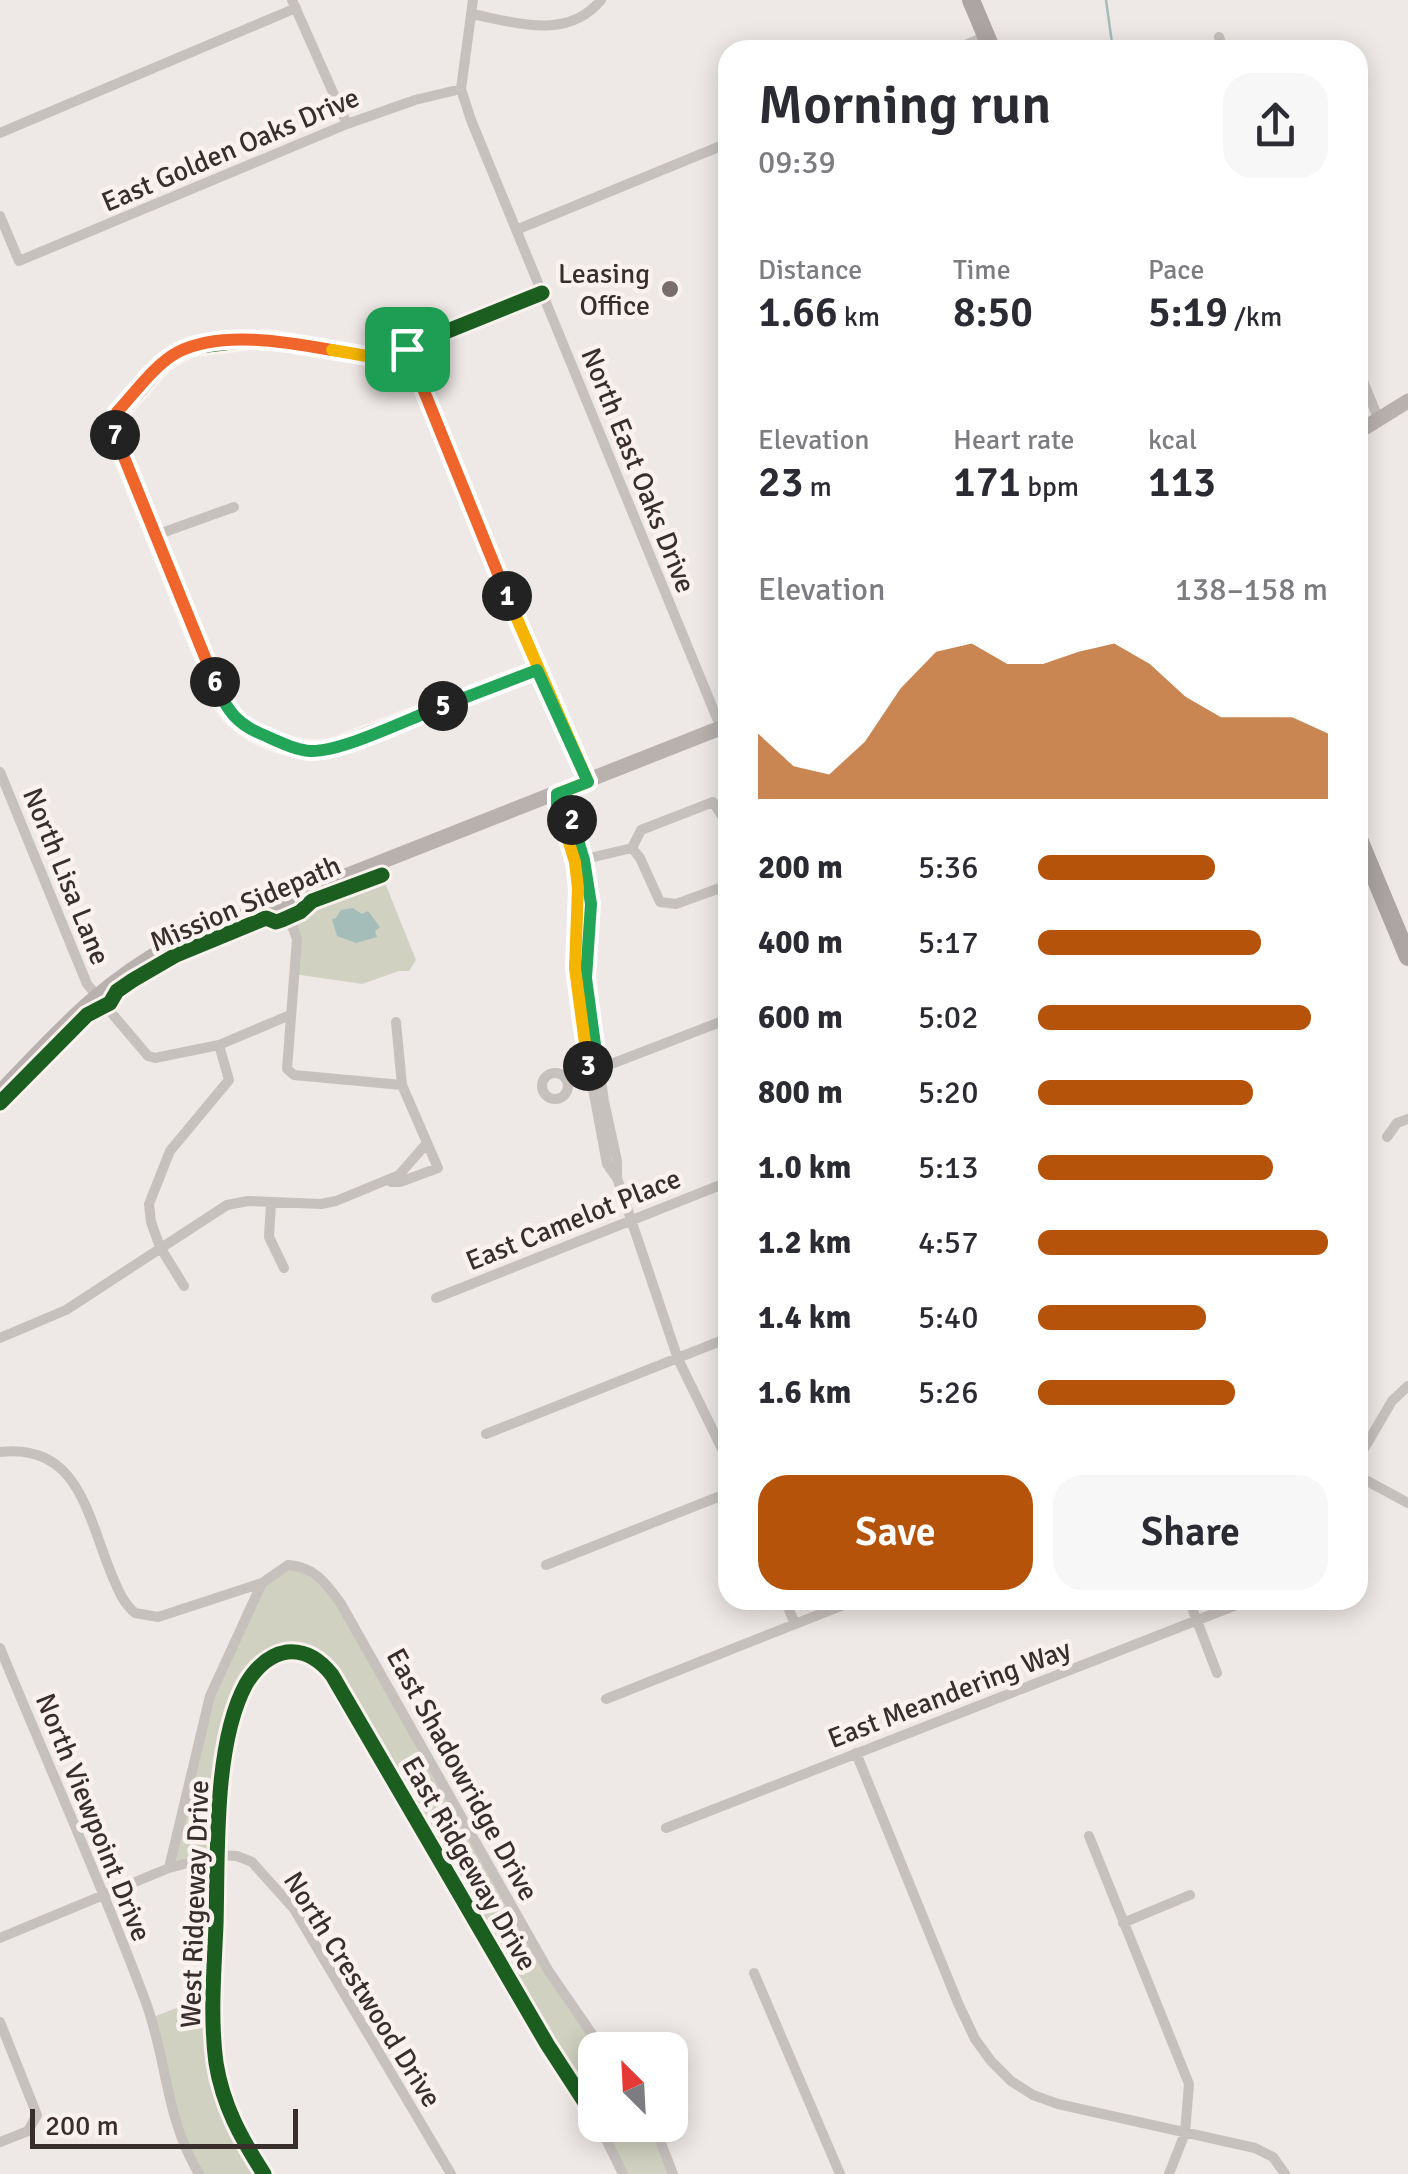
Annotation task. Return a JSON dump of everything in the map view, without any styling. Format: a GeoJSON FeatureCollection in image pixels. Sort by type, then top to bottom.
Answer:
{"type":"FeatureCollection","features":[{"type":"Feature","properties":{"kind":"main road"},"geometry":{"type":"LineString","coordinates":[[971,0],[988,40]]}},
{"type":"Feature","properties":{"kind":"main road"},"geometry":{"type":"LineString","coordinates":[[1368,426],[1408,401]]}},
{"type":"Feature","properties":{"kind":"main road"},"geometry":{"type":"LineString","coordinates":[[0,1092],[95,995],[172,944],[718,729]]}},
{"type":"Feature","properties":{"kind":"main road"},"geometry":{"type":"LineString","coordinates":[[1368,861],[1407,954]]}},
{"type":"Feature","properties":{"kind":"street","name":"North East Oaks Drive"},"geometry":{"type":"LineString","coordinates":[[473,0],[461,89],[718,713]]}},
{"type":"Feature","properties":{"kind":"street"},"geometry":{"type":"LineString","coordinates":[[470,14],[541,26],[565,26],[588,16],[601,0]]}},
{"type":"Feature","properties":{"kind":"street"},"geometry":{"type":"LineString","coordinates":[[0,133],[294,4],[347,124]]}},
{"type":"Feature","properties":{"kind":"street","name":"East Golden Oaks Drive"},"geometry":{"type":"LineString","coordinates":[[0,216],[19,261],[347,124],[461,89]]}},
{"type":"Feature","properties":{"kind":"street"},"geometry":{"type":"LineString","coordinates":[[516,230],[718,147]]}},
{"type":"Feature","properties":{"kind":"street"},"geometry":{"type":"LineString","coordinates":[[537,670],[329,749],[308,751],[250,730],[230,714],[114,430],[117,412],[164,362],[191,347],[273,340],[367,356],[407,349],[542,293]]}},
{"type":"Feature","properties":{"kind":"street"},"geometry":{"type":"LineString","coordinates":[[407,349],[537,670],[588,782]]}},
{"type":"Feature","properties":{"kind":"street"},"geometry":{"type":"LineString","coordinates":[[1368,394],[1378,420]]}},
{"type":"Feature","properties":{"kind":"street"},"geometry":{"type":"LineString","coordinates":[[156,535],[234,507]]}},
{"type":"Feature","properties":{"kind":"street","name":"North Lisa Lane"},"geometry":{"type":"LineString","coordinates":[[0,772],[95,995],[148,1056],[155,1058],[218,1045]]}},
{"type":"Feature","properties":{"kind":"street"},"geometry":{"type":"LineString","coordinates":[[557,794],[557,810],[580,861],[577,1002],[594,1069],[607,1164],[617,1178],[678,1359],[718,1441]]}},
{"type":"Feature","properties":{"kind":"street"},"geometry":{"type":"LineString","coordinates":[[580,861],[632,848],[641,830],[713,802],[718,810]]}},
{"type":"Feature","properties":{"kind":"street"},"geometry":{"type":"LineString","coordinates":[[632,848],[660,902],[676,904],[718,889]]}},
{"type":"Feature","properties":{"kind":"street"},"geometry":{"type":"LineString","coordinates":[[282,899],[297,939],[286,1063],[290,1072],[402,1085]]}},
{"type":"Feature","properties":{"kind":"street"},"geometry":{"type":"LineString","coordinates":[[184,1286],[160,1247],[149,1204],[170,1151],[229,1080],[218,1045],[290,1015]]}},
{"type":"Feature","properties":{"kind":"street"},"geometry":{"type":"LineString","coordinates":[[386,1182],[400,1182],[438,1168],[402,1085],[396,1022]]}},
{"type":"Feature","properties":{"kind":"street"},"geometry":{"type":"LineString","coordinates":[[567,1081],[718,1023]]}},
{"type":"Feature","properties":{"kind":"street"},"geometry":{"type":"LineString","coordinates":[[1387,1137],[1397,1123],[1408,1119]]}},
{"type":"Feature","properties":{"kind":"street"},"geometry":{"type":"LineString","coordinates":[[0,1338],[66,1310],[227,1205],[248,1201],[321,1204],[399,1175],[426,1143]]}},
{"type":"Feature","properties":{"kind":"street","name":"East Camelot Place"},"geometry":{"type":"LineString","coordinates":[[436,1298],[718,1186]]}},
{"type":"Feature","properties":{"kind":"street"},"geometry":{"type":"LineString","coordinates":[[271,1202],[269,1237],[284,1268]]}},
{"type":"Feature","properties":{"kind":"street"},"geometry":{"type":"LineString","coordinates":[[486,1434],[718,1342]]}},
{"type":"Feature","properties":{"kind":"street"},"geometry":{"type":"LineString","coordinates":[[1368,1442],[1392,1400],[1408,1386]]}},
{"type":"Feature","properties":{"kind":"street"},"geometry":{"type":"LineString","coordinates":[[0,1452],[40,1453],[56,1461],[78,1493],[121,1596],[136,1614],[158,1617],[262,1584]]}},
{"type":"Feature","properties":{"kind":"street"},"geometry":{"type":"LineString","coordinates":[[1368,1481],[1408,1503]]}},
{"type":"Feature","properties":{"kind":"street"},"geometry":{"type":"LineString","coordinates":[[546,1565],[718,1497]]}},
{"type":"Feature","properties":{"kind":"street","name":"East Shadowridge Drive"},"geometry":{"type":"LineString","coordinates":[[262,1584],[288,1564],[305,1566],[329,1587],[548,1970],[591,2032]]}},
{"type":"Feature","properties":{"kind":"street"},"geometry":{"type":"LineString","coordinates":[[170,1868],[210,1696],[262,1584]]}},
{"type":"Feature","properties":{"kind":"street"},"geometry":{"type":"LineString","coordinates":[[790,1610],[795,1624]]}},
{"type":"Feature","properties":{"kind":"street"},"geometry":{"type":"LineString","coordinates":[[606,1699],[831,1610]]}},
{"type":"Feature","properties":{"kind":"street"},"geometry":{"type":"LineString","coordinates":[[1193,1610],[1217,1674]]}},
{"type":"Feature","properties":{"kind":"street","name":"East Meandering Way"},"geometry":{"type":"LineString","coordinates":[[666,1828],[1225,1610]]}},
{"type":"Feature","properties":{"kind":"street","name":"North Viewpoint Drive"},"geometry":{"type":"LineString","coordinates":[[0,1648],[146,2001],[170,2108],[179,2137],[199,2174]]}},
{"type":"Feature","properties":{"kind":"street","name":"West Ridgeway Drive"},"geometry":{"type":"LineString","coordinates":[[264,2174],[230,2116],[216,2061],[213,2029],[218,1855],[225,1750],[237,1707],[258,1668],[272,1657],[289,1652]]}},
{"type":"Feature","properties":{"kind":"street","name":"East Ridgeway Drive"},"geometry":{"type":"LineString","coordinates":[[289,1652],[318,1660],[332,1676],[578,2092]]}},
{"type":"Feature","properties":{"kind":"street"},"geometry":{"type":"LineString","coordinates":[[856,1753],[958,2004],[991,2062],[1011,2081],[1058,2104],[1255,2148],[1273,2156],[1286,2174]]}},
{"type":"Feature","properties":{"kind":"street"},"geometry":{"type":"LineString","coordinates":[[1088,1836],[1189,2084],[1185,2132],[1169,2174]]}},
{"type":"Feature","properties":{"kind":"street"},"geometry":{"type":"LineString","coordinates":[[0,1938],[170,1868],[218,1855]]}},
{"type":"Feature","properties":{"kind":"street","name":"North Crestwood Drive"},"geometry":{"type":"LineString","coordinates":[[218,1855],[252,1862],[287,1900],[451,2174]]}},
{"type":"Feature","properties":{"kind":"street"},"geometry":{"type":"LineString","coordinates":[[1123,1923],[1190,1896]]}},
{"type":"Feature","properties":{"kind":"street"},"geometry":{"type":"LineString","coordinates":[[754,1973],[840,2174]]}},
{"type":"Feature","properties":{"kind":"street"},"geometry":{"type":"LineString","coordinates":[[0,2022],[38,2115],[28,2131],[0,2142]]}},
{"type":"Feature","properties":{"kind":"street"},"geometry":{"type":"LineString","coordinates":[[607,2142],[623,2174]]}},
{"type":"Feature","properties":{"kind":"street"},"geometry":{"type":"LineString","coordinates":[[661,2142],[673,2174]]}},
{"type":"Feature","properties":{"kind":"green space"},"geometry":{"type":"Polygon","coordinates":[[[377,863],[416,960],[409,971],[362,984],[294,974],[297,939],[282,899],[377,863]]]}},
{"type":"Feature","properties":{"kind":"green space"},"geometry":{"type":"Polygon","coordinates":[[[288,1565],[329,1587],[548,1970],[591,2032],[578,2032],[578,2089],[332,1675],[305,1654],[272,1657],[246,1684],[225,1751],[218,1855],[169,1868],[210,1696],[262,1583],[288,1565]]]}},
{"type":"Feature","properties":{"kind":"green space"},"geometry":{"type":"Polygon","coordinates":[[[214,1993],[221,2089],[264,2174],[199,2174],[189,2157],[151,2018],[214,1993]]]}},
{"type":"Feature","properties":{"kind":"green space"},"geometry":{"type":"Polygon","coordinates":[[[607,2142],[661,2142],[673,2174],[623,2174],[607,2142]]]}},
{"type":"Feature","properties":{"kind":"water"},"geometry":{"type":"Polygon","coordinates":[[[353,908],[362,914],[368,911],[380,927],[375,931],[377,937],[356,943],[337,936],[332,919],[341,910],[353,908]]]}},
{"type":"Feature","properties":{"kind":"waterway"},"geometry":{"type":"LineString","coordinates":[[1106,0],[1112,40]]}},
{"type":"Feature","properties":{"kind":"cycle path"},"geometry":{"type":"LineString","coordinates":[[537,670],[329,749],[285,745],[256,734],[223,704],[116,439],[113,420],[164,362],[191,347],[273,340],[367,356],[388,355],[542,293]]}},
{"type":"Feature","properties":{"kind":"cycle path","name":"Mission Sidepath"},"geometry":{"type":"LineString","coordinates":[[0,1103],[87,1015],[110,1003],[117,991],[133,980],[176,955],[266,918],[282,920],[312,901],[382,875]]}},
{"type":"Feature","properties":{"kind":"cycle path"},"geometry":{"type":"LineString","coordinates":[[264,2174],[234,2121],[216,2063],[213,2012],[218,1835],[223,1769],[235,1709],[258,1668],[268,1659],[287,1652],[312,1658],[332,1675],[578,2092]]}},
{"type":"Feature","properties":{"kind":"place","name":"Leasing Office"},"geometry":{"type":"Point","coordinates":[670,289]}},
{"type":"Feature","properties":{"kind":"route"},"geometry":{"type":"LineString","coordinates":[[407,349],[367,356],[273,340],[191,347],[164,362],[117,412],[116,439],[223,704],[250,730],[308,751],[329,749],[537,670],[588,782],[557,794],[557,810],[575,862],[579,920],[577,1002],[588,1071],[598,1067],[586,978],[591,904],[580,842],[567,806],[557,794],[588,782],[537,670],[407,349]]}}]}
